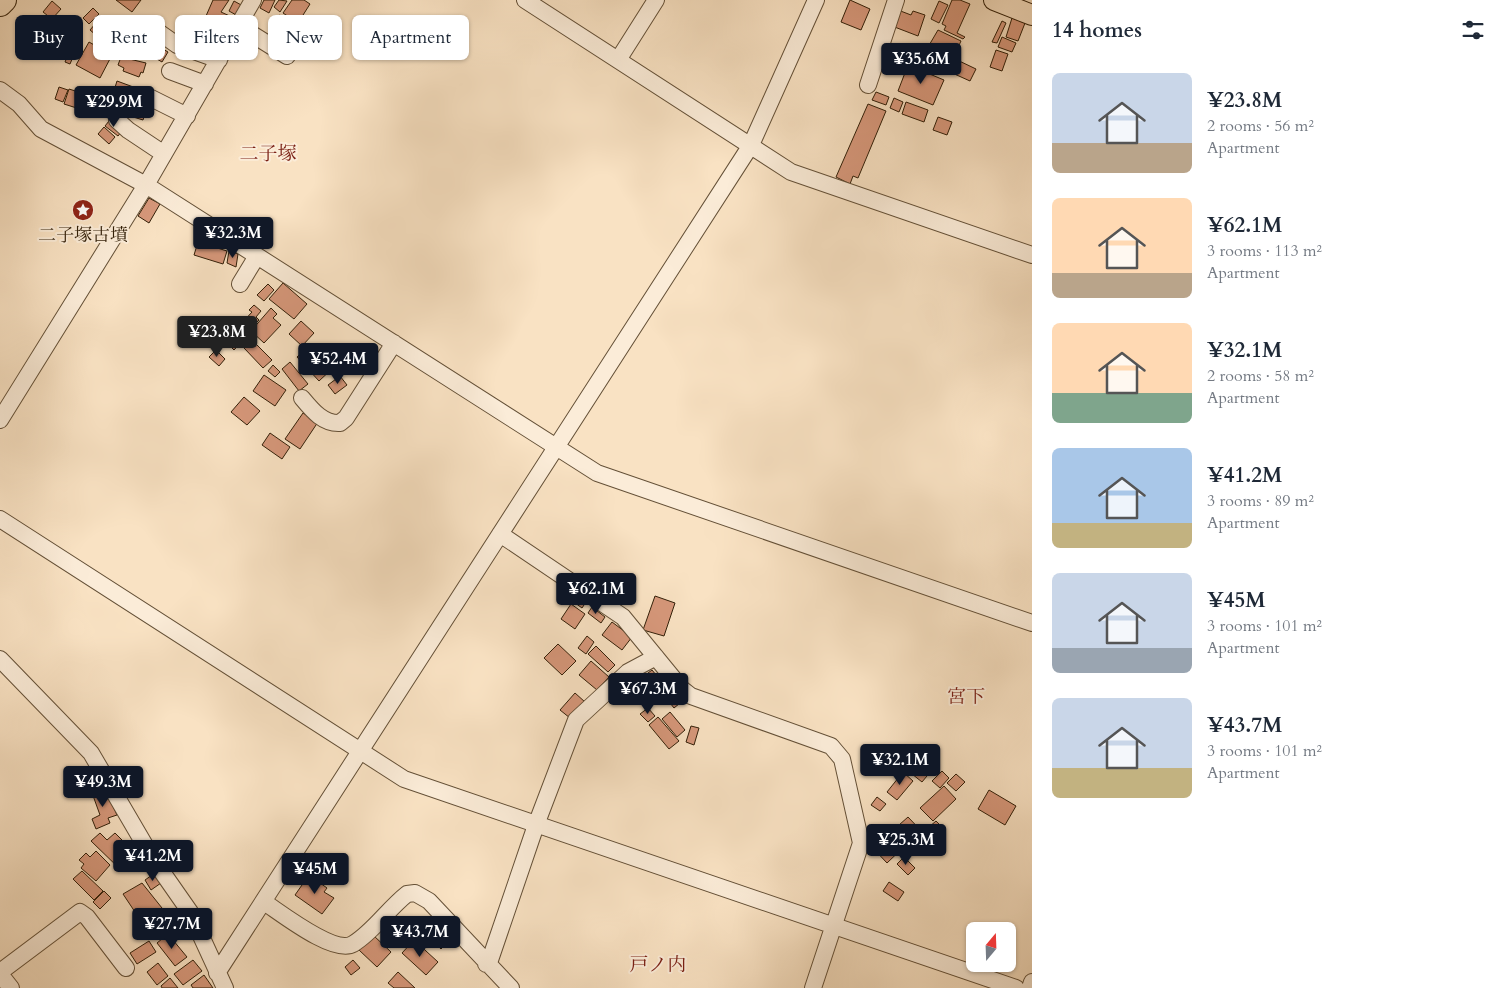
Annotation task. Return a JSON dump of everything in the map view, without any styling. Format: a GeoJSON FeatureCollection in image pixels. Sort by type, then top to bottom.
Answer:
{"type":"FeatureCollection","features":[{"type":"Feature","properties":{"kind":"highway"},"geometry":{"type":"LineString","coordinates":[[0,4],[4,0]]}},
{"type":"Feature","properties":{"kind":"main road"},"geometry":{"type":"LineString","coordinates":[[994,0],[1032,15]]}},
{"type":"Feature","properties":{"kind":"street"},"geometry":{"type":"LineString","coordinates":[[246,15],[253,0]]}},
{"type":"Feature","properties":{"kind":"street"},"geometry":{"type":"LineString","coordinates":[[525,0],[791,172],[1032,255]]}},
{"type":"Feature","properties":{"kind":"street"},"geometry":{"type":"LineString","coordinates":[[618,60],[656,0]]}},
{"type":"Feature","properties":{"kind":"street"},"geometry":{"type":"LineString","coordinates":[[217,973],[751,145],[816,0]]}},
{"type":"Feature","properties":{"kind":"street"},"geometry":{"type":"LineString","coordinates":[[868,85],[896,0]]}},
{"type":"Feature","properties":{"kind":"street"},"geometry":{"type":"LineString","coordinates":[[0,420],[146,185],[219,60]]}},
{"type":"Feature","properties":{"kind":"street"},"geometry":{"type":"LineString","coordinates":[[170,71],[205,84]]}},
{"type":"Feature","properties":{"kind":"street"},"geometry":{"type":"LineString","coordinates":[[0,90],[19,104],[41,129],[146,185],[555,447],[608,478],[1032,623]]}},
{"type":"Feature","properties":{"kind":"street"},"geometry":{"type":"LineString","coordinates":[[145,95],[186,116]]}},
{"type":"Feature","properties":{"kind":"street"},"geometry":{"type":"LineString","coordinates":[[117,120],[128,130],[164,154]]}},
{"type":"Feature","properties":{"kind":"street"},"geometry":{"type":"LineString","coordinates":[[240,284],[257,256]]}},
{"type":"Feature","properties":{"kind":"street"},"geometry":{"type":"LineString","coordinates":[[302,398],[318,415],[334,423],[340,423],[346,418],[394,343]]}},
{"type":"Feature","properties":{"kind":"street"},"geometry":{"type":"LineString","coordinates":[[0,519],[404,779],[1016,988]]}},
{"type":"Feature","properties":{"kind":"street"},"geometry":{"type":"LineString","coordinates":[[500,534],[623,617],[682,689],[691,696],[830,746],[838,751],[842,759],[861,843],[813,988]]}},
{"type":"Feature","properties":{"kind":"street"},"geometry":{"type":"LineString","coordinates":[[486,964],[490,960],[536,825],[576,720],[628,672],[656,657]]}},
{"type":"Feature","properties":{"kind":"street"},"geometry":{"type":"LineString","coordinates":[[0,659],[91,753],[153,859],[190,912],[225,988]]}},
{"type":"Feature","properties":{"kind":"street"},"geometry":{"type":"LineString","coordinates":[[264,902],[316,936],[343,947],[350,946],[362,937],[407,894],[415,893],[429,901],[486,964],[511,988]]}},
{"type":"Feature","properties":{"kind":"street"},"geometry":{"type":"LineString","coordinates":[[11,988],[0,973],[80,912],[87,917],[126,968]]}},
{"type":"Feature","properties":{"kind":"street"},"geometry":{"type":"LineString","coordinates":[[1030,988],[1032,982]]}},
{"type":"Feature","properties":{"kind":"building"},"geometry":{"type":"Polygon","coordinates":[[[116,0],[141,0],[132,12],[116,0]]]}},
{"type":"Feature","properties":{"kind":"building"},"geometry":{"type":"Polygon","coordinates":[[[213,0],[229,0],[221,12],[228,15],[206,15],[213,0]]]}},
{"type":"Feature","properties":{"kind":"building"},"geometry":{"type":"Polygon","coordinates":[[[264,0],[275,0],[269,13],[260,8],[264,0]]]}},
{"type":"Feature","properties":{"kind":"building"},"geometry":{"type":"Polygon","coordinates":[[[279,0],[287,1],[280,12],[274,7],[279,0]]]}},
{"type":"Feature","properties":{"kind":"building"},"geometry":{"type":"Polygon","coordinates":[[[292,0],[304,0],[310,4],[303,15],[286,15],[283,13],[292,0]]]}},
{"type":"Feature","properties":{"kind":"building"},"geometry":{"type":"Polygon","coordinates":[[[850,0],[870,9],[861,30],[841,22],[850,0]]]}},
{"type":"Feature","properties":{"kind":"building"},"geometry":{"type":"Polygon","coordinates":[[[952,0],[960,0],[970,4],[957,33],[965,37],[963,39],[944,30],[946,26],[942,24],[952,0]]]}},
{"type":"Feature","properties":{"kind":"building"},"geometry":{"type":"Polygon","coordinates":[[[52,1],[61,9],[56,15],[47,15],[43,12],[52,1]]]}},
{"type":"Feature","properties":{"kind":"building"},"geometry":{"type":"Polygon","coordinates":[[[234,1],[243,6],[238,15],[229,11],[234,1]]]}},
{"type":"Feature","properties":{"kind":"building"},"geometry":{"type":"Polygon","coordinates":[[[939,1],[948,5],[939,23],[931,19],[939,1]]]}},
{"type":"Feature","properties":{"kind":"building"},"geometry":{"type":"Polygon","coordinates":[[[93,8],[99,14],[93,15],[93,20],[89,24],[83,18],[93,8]]]}},
{"type":"Feature","properties":{"kind":"building"},"geometry":{"type":"Polygon","coordinates":[[[898,10],[911,15],[913,11],[925,15],[918,36],[892,26],[898,10]]]}},
{"type":"Feature","properties":{"kind":"building"},"geometry":{"type":"Polygon","coordinates":[[[1012,18],[1025,23],[1018,41],[1006,37],[1012,18]]]}},
{"type":"Feature","properties":{"kind":"building"},"geometry":{"type":"Polygon","coordinates":[[[1002,21],[1006,23],[997,43],[992,42],[1002,21]]]}},
{"type":"Feature","properties":{"kind":"building"},"geometry":{"type":"Polygon","coordinates":[[[938,30],[961,41],[953,58],[976,69],[970,81],[921,59],[938,30]]]}},
{"type":"Feature","properties":{"kind":"building"},"geometry":{"type":"Polygon","coordinates":[[[1002,37],[1016,43],[1012,52],[998,47],[1002,37]]]}},
{"type":"Feature","properties":{"kind":"building"},"geometry":{"type":"Polygon","coordinates":[[[89,42],[93,44],[93,60],[109,60],[100,78],[76,65],[79,60],[83,60],[83,53],[89,42]]]}},
{"type":"Feature","properties":{"kind":"building"},"geometry":{"type":"Polygon","coordinates":[[[996,50],[1008,54],[1002,71],[990,67],[996,50]]]}},
{"type":"Feature","properties":{"kind":"building"},"geometry":{"type":"Polygon","coordinates":[[[66,60],[72,60],[70,64],[65,62],[66,60]]]}},
{"type":"Feature","properties":{"kind":"building"},"geometry":{"type":"Polygon","coordinates":[[[120,60],[134,60],[146,63],[143,73],[141,72],[139,77],[123,71],[124,68],[118,65],[120,60]]]}},
{"type":"Feature","properties":{"kind":"building"},"geometry":{"type":"Polygon","coordinates":[[[908,65],[944,80],[933,105],[898,91],[908,65]]]}},
{"type":"Feature","properties":{"kind":"building"},"geometry":{"type":"Polygon","coordinates":[[[117,81],[136,88],[127,116],[108,110],[117,81]]]}},
{"type":"Feature","properties":{"kind":"building"},"geometry":{"type":"Polygon","coordinates":[[[59,87],[68,90],[63,102],[55,99],[59,87]]]}},
{"type":"Feature","properties":{"kind":"building"},"geometry":{"type":"Polygon","coordinates":[[[69,89],[88,95],[83,110],[64,104],[69,89]]]}},
{"type":"Feature","properties":{"kind":"building"},"geometry":{"type":"Polygon","coordinates":[[[876,92],[889,97],[886,105],[872,100],[876,92]]]}},
{"type":"Feature","properties":{"kind":"building"},"geometry":{"type":"Polygon","coordinates":[[[90,98],[108,103],[105,115],[87,109],[90,98]]]}},
{"type":"Feature","properties":{"kind":"building"},"geometry":{"type":"Polygon","coordinates":[[[894,98],[903,102],[899,112],[890,108],[894,98]]]}},
{"type":"Feature","properties":{"kind":"building"},"geometry":{"type":"Polygon","coordinates":[[[906,102],[928,110],[924,122],[902,114],[906,102]]]}},
{"type":"Feature","properties":{"kind":"building"},"geometry":{"type":"Polygon","coordinates":[[[868,104],[886,111],[858,178],[853,176],[850,184],[836,177],[868,104]]]}},
{"type":"Feature","properties":{"kind":"building"},"geometry":{"type":"Polygon","coordinates":[[[134,106],[146,110],[143,120],[130,116],[134,106]]]}},
{"type":"Feature","properties":{"kind":"building"},"geometry":{"type":"Polygon","coordinates":[[[938,117],[952,122],[947,135],[933,130],[938,117]]]}},
{"type":"Feature","properties":{"kind":"building"},"geometry":{"type":"Polygon","coordinates":[[[109,121],[122,131],[118,136],[105,126],[109,121]]]}},
{"type":"Feature","properties":{"kind":"building"},"geometry":{"type":"Polygon","coordinates":[[[104,127],[115,137],[109,144],[98,134],[104,127]]]}},
{"type":"Feature","properties":{"kind":"building"},"geometry":{"type":"Polygon","coordinates":[[[149,198],[160,204],[149,223],[138,216],[149,198]]]}},
{"type":"Feature","properties":{"kind":"building"},"geometry":{"type":"Polygon","coordinates":[[[198,242],[227,251],[223,264],[194,255],[198,242]]]}},
{"type":"Feature","properties":{"kind":"building"},"geometry":{"type":"Polygon","coordinates":[[[229,251],[238,254],[236,267],[227,263],[229,251]]]}},
{"type":"Feature","properties":{"kind":"building"},"geometry":{"type":"Polygon","coordinates":[[[283,283],[307,304],[294,319],[269,299],[283,283]]]}},
{"type":"Feature","properties":{"kind":"building"},"geometry":{"type":"Polygon","coordinates":[[[268,284],[274,290],[264,301],[257,295],[268,284]]]}},
{"type":"Feature","properties":{"kind":"building"},"geometry":{"type":"Polygon","coordinates":[[[254,305],[261,311],[256,317],[259,320],[249,330],[242,323],[252,312],[249,310],[254,305]]]}},
{"type":"Feature","properties":{"kind":"building"},"geometry":{"type":"Polygon","coordinates":[[[271,308],[277,314],[273,318],[281,325],[264,343],[251,331],[271,308]]]}},
{"type":"Feature","properties":{"kind":"building"},"geometry":{"type":"Polygon","coordinates":[[[229,319],[247,336],[234,350],[216,332],[229,319]]]}},
{"type":"Feature","properties":{"kind":"building"},"geometry":{"type":"Polygon","coordinates":[[[301,321],[314,333],[302,346],[289,334],[301,321]]]}},
{"type":"Feature","properties":{"kind":"building"},"geometry":{"type":"Polygon","coordinates":[[[252,340],[272,360],[263,368],[244,348],[252,340]]]}},
{"type":"Feature","properties":{"kind":"building"},"geometry":{"type":"Polygon","coordinates":[[[311,344],[317,351],[323,345],[329,351],[323,357],[333,368],[319,381],[297,357],[311,344]]]}},
{"type":"Feature","properties":{"kind":"building"},"geometry":{"type":"Polygon","coordinates":[[[216,350],[225,359],[219,366],[209,357],[216,350]]]}},
{"type":"Feature","properties":{"kind":"building"},"geometry":{"type":"Polygon","coordinates":[[[290,362],[308,384],[299,391],[282,369],[290,362]]]}},
{"type":"Feature","properties":{"kind":"building"},"geometry":{"type":"Polygon","coordinates":[[[273,365],[280,372],[275,377],[268,371],[273,365]]]}},
{"type":"Feature","properties":{"kind":"building"},"geometry":{"type":"Polygon","coordinates":[[[264,375],[286,390],[275,406],[253,391],[264,375]]]}},
{"type":"Feature","properties":{"kind":"building"},"geometry":{"type":"Polygon","coordinates":[[[340,376],[347,385],[335,394],[328,385],[340,376]]]}},
{"type":"Feature","properties":{"kind":"building"},"geometry":{"type":"Polygon","coordinates":[[[244,397],[260,411],[247,425],[231,412],[244,397]]]}},
{"type":"Feature","properties":{"kind":"building"},"geometry":{"type":"Polygon","coordinates":[[[303,413],[318,422],[300,449],[285,439],[303,413]]]}},
{"type":"Feature","properties":{"kind":"building"},"geometry":{"type":"Polygon","coordinates":[[[270,433],[290,447],[282,459],[262,445],[270,433]]]}},
{"type":"Feature","properties":{"kind":"building"},"geometry":{"type":"Polygon","coordinates":[[[606,578],[619,587],[610,600],[597,592],[606,578]]]}},
{"type":"Feature","properties":{"kind":"building"},"geometry":{"type":"Polygon","coordinates":[[[575,595],[586,602],[582,608],[571,600],[575,595]]]}},
{"type":"Feature","properties":{"kind":"building"},"geometry":{"type":"Polygon","coordinates":[[[655,596],[675,603],[664,636],[643,630],[655,596]]]}},
{"type":"Feature","properties":{"kind":"building"},"geometry":{"type":"Polygon","coordinates":[[[571,604],[585,614],[575,629],[561,619],[571,604]]]}},
{"type":"Feature","properties":{"kind":"building"},"geometry":{"type":"Polygon","coordinates":[[[592,607],[605,617],[601,623],[588,613],[592,607]]]}},
{"type":"Feature","properties":{"kind":"building"},"geometry":{"type":"Polygon","coordinates":[[[612,622],[632,637],[622,650],[602,635],[612,622]]]}},
{"type":"Feature","properties":{"kind":"building"},"geometry":{"type":"Polygon","coordinates":[[[587,636],[594,642],[586,654],[578,648],[587,636]]]}},
{"type":"Feature","properties":{"kind":"building"},"geometry":{"type":"Polygon","coordinates":[[[558,644],[576,661],[562,675],[544,658],[558,644]]]}},
{"type":"Feature","properties":{"kind":"building"},"geometry":{"type":"Polygon","coordinates":[[[596,646],[615,665],[608,672],[588,654],[596,646]]]}},
{"type":"Feature","properties":{"kind":"building"},"geometry":{"type":"Polygon","coordinates":[[[591,661],[609,677],[597,690],[579,675],[591,661]]]}},
{"type":"Feature","properties":{"kind":"building"},"geometry":{"type":"Polygon","coordinates":[[[652,670],[661,681],[633,704],[623,692],[652,670]]]}},
{"type":"Feature","properties":{"kind":"building"},"geometry":{"type":"Polygon","coordinates":[[[669,680],[685,699],[674,708],[659,689],[669,680]]]}},
{"type":"Feature","properties":{"kind":"building"},"geometry":{"type":"Polygon","coordinates":[[[575,693],[585,702],[570,718],[560,710],[575,693]]]}},
{"type":"Feature","properties":{"kind":"building"},"geometry":{"type":"Polygon","coordinates":[[[648,708],[655,716],[648,722],[640,714],[648,708]]]}},
{"type":"Feature","properties":{"kind":"building"},"geometry":{"type":"Polygon","coordinates":[[[670,712],[685,730],[677,737],[662,719],[670,712]]]}},
{"type":"Feature","properties":{"kind":"building"},"geometry":{"type":"Polygon","coordinates":[[[658,717],[679,741],[669,749],[649,725],[658,717]]]}},
{"type":"Feature","properties":{"kind":"building"},"geometry":{"type":"Polygon","coordinates":[[[691,726],[699,728],[694,745],[686,742],[691,726]]]}},
{"type":"Feature","properties":{"kind":"building"},"geometry":{"type":"Polygon","coordinates":[[[922,752],[937,764],[922,782],[907,770],[922,752]]]}},
{"type":"Feature","properties":{"kind":"building"},"geometry":{"type":"Polygon","coordinates":[[[942,771],[949,778],[940,788],[932,781],[942,771]]]}},
{"type":"Feature","properties":{"kind":"building"},"geometry":{"type":"Polygon","coordinates":[[[903,772],[913,781],[897,800],[887,792],[903,772]]]}},
{"type":"Feature","properties":{"kind":"building"},"geometry":{"type":"Polygon","coordinates":[[[956,774],[965,782],[956,791],[947,783],[956,774]]]}},
{"type":"Feature","properties":{"kind":"building"},"geometry":{"type":"Polygon","coordinates":[[[944,786],[956,799],[933,821],[920,808],[944,786]]]}},
{"type":"Feature","properties":{"kind":"building"},"geometry":{"type":"Polygon","coordinates":[[[96,788],[98,792],[105,789],[117,815],[108,818],[110,823],[96,829],[92,819],[100,815],[91,790],[96,788]]]}},
{"type":"Feature","properties":{"kind":"building"},"geometry":{"type":"Polygon","coordinates":[[[989,790],[1016,806],[1005,825],[978,809],[989,790]]]}},
{"type":"Feature","properties":{"kind":"building"},"geometry":{"type":"Polygon","coordinates":[[[877,797],[886,804],[880,811],[871,805],[877,797]]]}},
{"type":"Feature","properties":{"kind":"building"},"geometry":{"type":"Polygon","coordinates":[[[908,817],[929,839],[920,847],[899,825],[908,817]]]}},
{"type":"Feature","properties":{"kind":"building"},"geometry":{"type":"Polygon","coordinates":[[[936,821],[944,829],[937,836],[929,827],[936,821]]]}},
{"type":"Feature","properties":{"kind":"building"},"geometry":{"type":"Polygon","coordinates":[[[892,826],[908,843],[887,863],[871,846],[892,826]]]}},
{"type":"Feature","properties":{"kind":"building"},"geometry":{"type":"Polygon","coordinates":[[[100,833],[107,840],[115,833],[138,856],[122,871],[91,841],[100,833]]]}},
{"type":"Feature","properties":{"kind":"building"},"geometry":{"type":"Polygon","coordinates":[[[96,851],[110,865],[96,881],[81,868],[84,864],[79,860],[86,853],[90,857],[96,851]]]}},
{"type":"Feature","properties":{"kind":"building"},"geometry":{"type":"Polygon","coordinates":[[[904,857],[915,868],[908,875],[897,864],[904,857]]]}},
{"type":"Feature","properties":{"kind":"building"},"geometry":{"type":"Polygon","coordinates":[[[82,871],[103,891],[94,900],[73,879],[82,871]]]}},
{"type":"Feature","properties":{"kind":"building"},"geometry":{"type":"Polygon","coordinates":[[[155,873],[161,883],[151,890],[145,880],[155,873]]]}},
{"type":"Feature","properties":{"kind":"building"},"geometry":{"type":"Polygon","coordinates":[[[309,875],[327,888],[324,892],[334,898],[322,914],[295,895],[309,875]]]}},
{"type":"Feature","properties":{"kind":"building"},"geometry":{"type":"Polygon","coordinates":[[[889,882],[904,892],[898,901],[883,891],[889,882]]]}},
{"type":"Feature","properties":{"kind":"building"},"geometry":{"type":"Polygon","coordinates":[[[142,883],[162,908],[141,921],[123,894],[142,883]]]}},
{"type":"Feature","properties":{"kind":"building"},"geometry":{"type":"Polygon","coordinates":[[[104,891],[111,898],[100,909],[93,902],[104,891]]]}},
{"type":"Feature","properties":{"kind":"building"},"geometry":{"type":"Polygon","coordinates":[[[168,909],[174,918],[159,927],[153,918],[168,909]]]}},
{"type":"Feature","properties":{"kind":"building"},"geometry":{"type":"Polygon","coordinates":[[[431,918],[451,939],[441,949],[421,930],[431,918]]]}},
{"type":"Feature","properties":{"kind":"building"},"geometry":{"type":"Polygon","coordinates":[[[168,934],[187,957],[175,966],[157,943],[168,934]]]}},
{"type":"Feature","properties":{"kind":"building"},"geometry":{"type":"Polygon","coordinates":[[[373,935],[391,952],[377,967],[359,950],[373,935]]]}},
{"type":"Feature","properties":{"kind":"building"},"geometry":{"type":"Polygon","coordinates":[[[414,940],[438,962],[426,975],[402,953],[414,940]]]}},
{"type":"Feature","properties":{"kind":"building"},"geometry":{"type":"Polygon","coordinates":[[[149,941],[156,952],[137,964],[130,953],[149,941]]]}},
{"type":"Feature","properties":{"kind":"building"},"geometry":{"type":"Polygon","coordinates":[[[193,960],[202,971],[183,985],[174,974],[193,960]]]}},
{"type":"Feature","properties":{"kind":"building"},"geometry":{"type":"Polygon","coordinates":[[[353,960],[360,968],[351,975],[345,967],[353,960]]]}},
{"type":"Feature","properties":{"kind":"building"},"geometry":{"type":"Polygon","coordinates":[[[158,963],[168,976],[157,985],[147,972],[158,963]]]}},
{"type":"Feature","properties":{"kind":"building"},"geometry":{"type":"Polygon","coordinates":[[[398,972],[415,988],[394,988],[388,983],[398,972]]]}},
{"type":"Feature","properties":{"kind":"building"},"geometry":{"type":"Polygon","coordinates":[[[204,975],[213,988],[193,988],[191,985],[204,975]]]}},
{"type":"Feature","properties":{"kind":"building"},"geometry":{"type":"Polygon","coordinates":[[[170,978],[178,988],[162,988],[161,986],[170,978]]]}},
{"type":"Feature","properties":{"kind":"place","name":"二子塚古墳"},"geometry":{"type":"Point","coordinates":[83,210]}},
{"type":"Feature","properties":{"kind":"district","name":"二子塚"},"geometry":{"type":"Point","coordinates":[268,154]}},
{"type":"Feature","properties":{"kind":"district","name":"宮下"},"geometry":{"type":"Point","coordinates":[966,697]}},
{"type":"Feature","properties":{"kind":"district","name":"戸ノ内"},"geometry":{"type":"Point","coordinates":[658,965]}}]}
